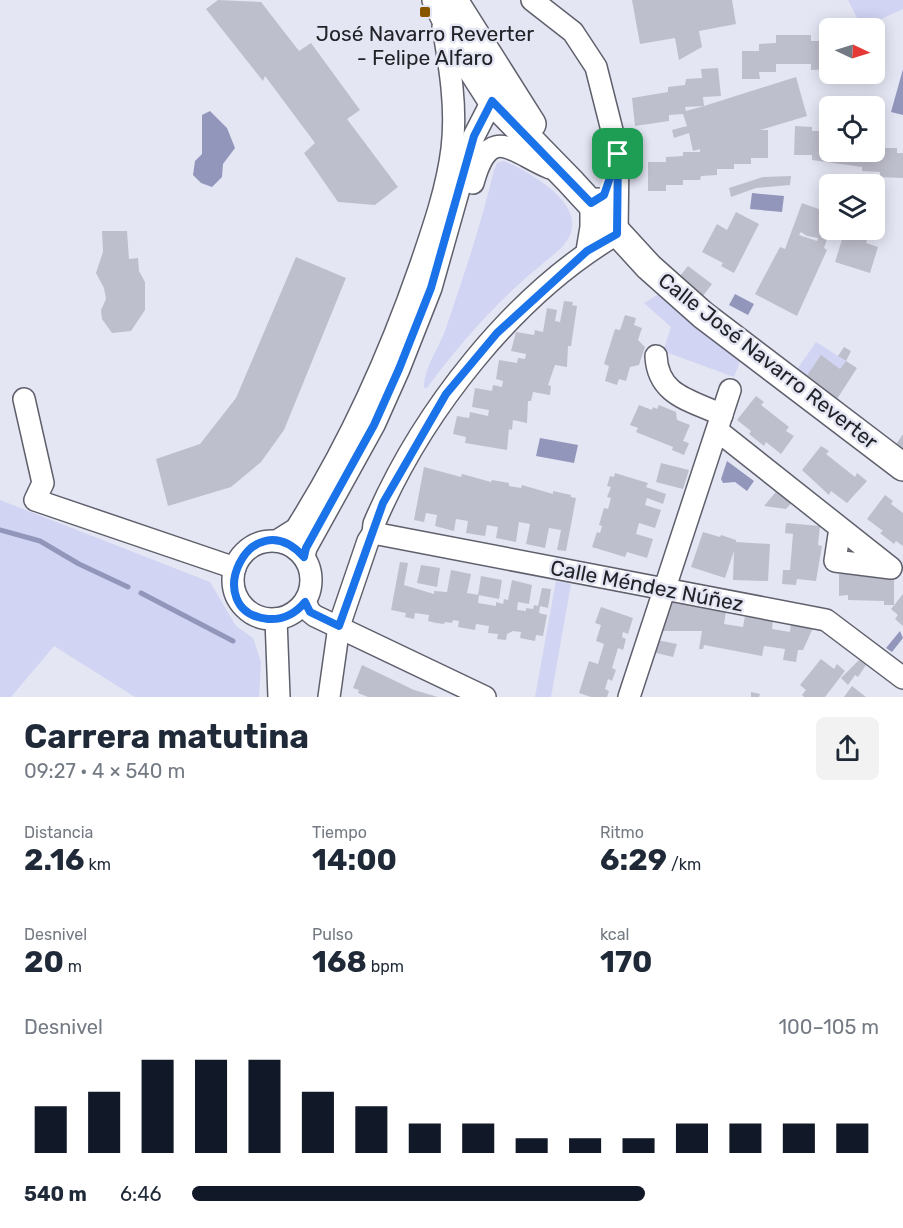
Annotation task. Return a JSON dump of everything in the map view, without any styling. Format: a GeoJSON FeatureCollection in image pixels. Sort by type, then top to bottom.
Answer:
{"type":"FeatureCollection","features":[{"type":"Feature","properties":{"kind":"main road","name":"Calle José Navarro Reverter"},"geometry":{"type":"LineString","coordinates":[[445,2],[465,59],[492,101],[563,173],[649,267],[704,315],[903,467]]}},
{"type":"Feature","properties":{"kind":"main road","name":"Calle José Navarro Reverter"},"geometry":{"type":"LineString","coordinates":[[445,2],[563,173]]}},
{"type":"Feature","properties":{"kind":"street"},"geometry":{"type":"LineString","coordinates":[[329,697],[339,626],[368,541],[374,533],[374,524],[383,503],[446,394],[497,333],[587,251],[617,234],[618,154],[592,59],[573,32],[532,0]]}},
{"type":"Feature","properties":{"kind":"street"},"geometry":{"type":"LineString","coordinates":[[277,541],[292,546],[304,557],[311,579],[305,602],[294,613],[276,619],[255,615],[241,603],[234,586],[236,568],[252,547],[259,543],[277,541],[287,537],[296,529],[363,408],[386,360],[436,217],[447,178],[454,126],[445,2]]}},
{"type":"Feature","properties":{"kind":"street"},"geometry":{"type":"LineString","coordinates":[[304,557],[306,548],[374,425],[411,338],[443,250],[474,136],[492,101]]}},
{"type":"Feature","properties":{"kind":"street"},"geometry":{"type":"LineString","coordinates":[[411,338],[422,326],[440,293],[483,157],[490,150],[514,148],[534,161],[563,173]]}},
{"type":"Feature","properties":{"kind":"street"},"geometry":{"type":"LineString","coordinates":[[587,251],[591,227],[591,203],[604,195],[618,154]]}},
{"type":"Feature","properties":{"kind":"street"},"geometry":{"type":"LineString","coordinates":[[656,356],[657,371],[670,390],[720,423],[840,528]]}},
{"type":"Feature","properties":{"kind":"street"},"geometry":{"type":"LineString","coordinates":[[629,697],[730,390]]}},
{"type":"Feature","properties":{"kind":"street"},"geometry":{"type":"LineString","coordinates":[[24,399],[43,483],[35,500],[236,568]]}},
{"type":"Feature","properties":{"kind":"street","name":"Calle Méndez Núñez"},"geometry":{"type":"LineString","coordinates":[[374,533],[826,620],[903,678]]}},
{"type":"Feature","properties":{"kind":"street"},"geometry":{"type":"LineString","coordinates":[[305,602],[310,612],[485,697]]}},
{"type":"Feature","properties":{"kind":"street"},"geometry":{"type":"LineString","coordinates":[[276,619],[279,697]]}},
{"type":"Feature","properties":{"kind":"shaded area"},"geometry":{"type":"Polygon","coordinates":[[[848,0],[903,0],[903,9],[884,18],[857,18],[848,0]]]}},
{"type":"Feature","properties":{"kind":"shaded area"},"geometry":{"type":"Polygon","coordinates":[[[903,69],[903,115],[891,112],[903,69]]]}},
{"type":"Feature","properties":{"kind":"shaded area"},"geometry":{"type":"Polygon","coordinates":[[[210,111],[227,128],[235,148],[223,164],[222,177],[212,187],[201,183],[193,175],[195,161],[202,154],[202,115],[210,111]]]}},
{"type":"Feature","properties":{"kind":"shaded area"},"geometry":{"type":"Polygon","coordinates":[[[504,161],[525,171],[559,196],[571,217],[570,234],[559,250],[494,308],[427,388],[424,388],[429,366],[445,331],[465,271],[494,170],[497,163],[504,161]]]}},
{"type":"Feature","properties":{"kind":"shaded area"},"geometry":{"type":"Polygon","coordinates":[[[752,193],[784,196],[782,212],[750,209],[752,193]]]}},
{"type":"Feature","properties":{"kind":"shaded area"},"geometry":{"type":"Polygon","coordinates":[[[659,294],[689,321],[743,354],[734,377],[663,351],[671,327],[644,303],[659,294]]]}},
{"type":"Feature","properties":{"kind":"shaded area"},"geometry":{"type":"Polygon","coordinates":[[[735,294],[754,304],[748,315],[729,305],[735,294]]]}},
{"type":"Feature","properties":{"kind":"shaded area"},"geometry":{"type":"Polygon","coordinates":[[[816,342],[846,361],[825,390],[796,371],[816,342]]]}},
{"type":"Feature","properties":{"kind":"shaded area"},"geometry":{"type":"Polygon","coordinates":[[[540,438],[578,445],[574,463],[536,456],[540,438]]]}},
{"type":"Feature","properties":{"kind":"shaded area"},"geometry":{"type":"Polygon","coordinates":[[[727,461],[754,481],[747,491],[735,482],[723,483],[721,479],[727,461]]]}},
{"type":"Feature","properties":{"kind":"shaded area"},"geometry":{"type":"Polygon","coordinates":[[[0,500],[210,582],[236,626],[253,638],[261,662],[259,697],[135,697],[54,646],[11,697],[0,697],[0,500]]]}},
{"type":"Feature","properties":{"kind":"shaded area"},"geometry":{"type":"Polygon","coordinates":[[[556,581],[571,584],[551,697],[535,697],[556,581]]]}},
{"type":"Feature","properties":{"kind":"shaded area"},"geometry":{"type":"Polygon","coordinates":[[[900,631],[903,638],[892,652],[886,648],[900,631]]]}},
{"type":"Feature","properties":{"kind":"building"},"geometry":{"type":"Polygon","coordinates":[[[218,0],[261,2],[299,51],[311,43],[360,110],[347,119],[398,187],[375,205],[338,202],[304,153],[315,143],[265,76],[263,81],[206,9],[218,0]]]}},
{"type":"Feature","properties":{"kind":"building"},"geometry":{"type":"Polygon","coordinates":[[[632,0],[732,0],[736,24],[699,31],[702,47],[679,60],[675,38],[640,44],[632,0]]]}},
{"type":"Feature","properties":{"kind":"building"},"geometry":{"type":"Polygon","coordinates":[[[776,35],[811,35],[811,41],[819,41],[819,70],[811,70],[811,64],[776,64],[776,72],[759,72],[760,79],[742,79],[742,51],[759,51],[759,44],[776,43],[776,35]]]}},
{"type":"Feature","properties":{"kind":"building"},"geometry":{"type":"Polygon","coordinates":[[[718,68],[721,96],[703,97],[704,106],[796,77],[807,116],[760,130],[768,130],[768,158],[751,158],[751,164],[734,164],[734,169],[717,169],[717,175],[701,176],[700,180],[683,180],[683,185],[666,185],[666,191],[648,191],[648,162],[666,162],[666,157],[683,156],[683,152],[700,152],[700,149],[693,151],[689,133],[674,138],[672,130],[687,126],[683,114],[669,115],[669,121],[635,126],[632,98],[668,92],[668,87],[685,85],[686,79],[702,78],[701,69],[718,68]],[[704,106],[685,107],[686,111],[704,106]]]}},
{"type":"Feature","properties":{"kind":"building"},"geometry":{"type":"Polygon","coordinates":[[[795,126],[812,127],[812,131],[819,131],[819,161],[812,160],[812,155],[794,155],[795,126]]]}},
{"type":"Feature","properties":{"kind":"building"},"geometry":{"type":"Polygon","coordinates":[[[885,148],[897,148],[897,153],[903,153],[903,178],[885,177],[885,174],[880,174],[880,172],[862,171],[862,167],[826,162],[885,162],[885,148]]]}},
{"type":"Feature","properties":{"kind":"building"},"geometry":{"type":"Polygon","coordinates":[[[791,176],[790,185],[756,188],[731,197],[729,188],[763,177],[791,176]]]}},
{"type":"Feature","properties":{"kind":"building"},"geometry":{"type":"Polygon","coordinates":[[[802,203],[819,209],[819,240],[827,240],[824,248],[827,250],[797,316],[755,294],[780,247],[785,249],[802,203]],[[801,232],[799,235],[817,241],[818,238],[801,232]]]}},
{"type":"Feature","properties":{"kind":"building"},"geometry":{"type":"Polygon","coordinates":[[[736,212],[759,224],[734,273],[721,266],[723,263],[702,252],[717,224],[727,230],[736,212]]]}},
{"type":"Feature","properties":{"kind":"building"},"geometry":{"type":"Polygon","coordinates":[[[102,231],[127,231],[129,259],[138,258],[139,271],[145,282],[145,310],[131,331],[112,333],[102,319],[101,310],[106,299],[104,288],[96,273],[103,252],[102,231]]]}},
{"type":"Feature","properties":{"kind":"building"},"geometry":{"type":"Polygon","coordinates":[[[842,240],[867,240],[866,243],[878,247],[870,273],[835,262],[842,240]]]}},
{"type":"Feature","properties":{"kind":"building"},"geometry":{"type":"Polygon","coordinates":[[[296,257],[346,278],[284,430],[261,462],[231,487],[168,506],[156,459],[200,444],[236,398],[296,257]]]}},
{"type":"Feature","properties":{"kind":"building"},"geometry":{"type":"Polygon","coordinates":[[[688,266],[712,284],[703,296],[680,276],[688,266]]]}},
{"type":"Feature","properties":{"kind":"building"},"geometry":{"type":"Polygon","coordinates":[[[564,301],[573,302],[572,305],[577,306],[571,346],[568,346],[567,367],[555,365],[548,385],[551,386],[550,395],[533,392],[531,401],[528,401],[527,423],[513,420],[512,430],[509,429],[507,450],[465,443],[466,437],[453,434],[457,416],[469,418],[470,412],[488,416],[489,410],[472,407],[475,388],[492,391],[493,385],[502,387],[503,381],[496,379],[499,360],[517,363],[518,358],[525,359],[526,354],[511,351],[516,332],[534,335],[535,330],[543,332],[547,308],[557,310],[555,321],[560,322],[564,301]]]}},
{"type":"Feature","properties":{"kind":"building"},"geometry":{"type":"Polygon","coordinates":[[[625,315],[636,318],[634,325],[642,328],[638,340],[645,347],[639,365],[630,367],[626,381],[619,379],[617,385],[605,381],[609,366],[604,364],[615,329],[620,330],[625,315]]]}},
{"type":"Feature","properties":{"kind":"building"},"geometry":{"type":"Polygon","coordinates":[[[844,347],[851,351],[846,361],[838,356],[844,347]]]}},
{"type":"Feature","properties":{"kind":"building"},"geometry":{"type":"Polygon","coordinates":[[[821,355],[840,369],[846,361],[857,368],[837,399],[806,377],[821,355]]]}},
{"type":"Feature","properties":{"kind":"building"},"geometry":{"type":"Polygon","coordinates":[[[756,396],[764,402],[761,405],[789,427],[786,431],[794,436],[781,454],[766,442],[764,446],[737,420],[756,396]]]}},
{"type":"Feature","properties":{"kind":"building"},"geometry":{"type":"Polygon","coordinates":[[[639,405],[652,410],[653,407],[657,409],[659,405],[676,412],[677,420],[690,425],[683,441],[689,443],[684,455],[672,450],[673,447],[636,432],[638,428],[630,425],[639,405]]]}},
{"type":"Feature","properties":{"kind":"building"},"geometry":{"type":"Polygon","coordinates":[[[903,434],[903,451],[895,446],[903,434]]]}},
{"type":"Feature","properties":{"kind":"building"},"geometry":{"type":"Polygon","coordinates":[[[821,446],[829,451],[826,454],[855,477],[857,473],[867,481],[847,503],[831,491],[829,495],[802,470],[821,446]]]}},
{"type":"Feature","properties":{"kind":"building"},"geometry":{"type":"Polygon","coordinates":[[[661,463],[689,470],[683,489],[656,482],[661,463]]]}},
{"type":"Feature","properties":{"kind":"building"},"geometry":{"type":"Polygon","coordinates":[[[424,467],[461,477],[462,474],[491,482],[492,480],[509,483],[509,486],[521,488],[522,485],[553,494],[553,491],[571,495],[576,498],[566,551],[557,550],[561,530],[549,528],[545,548],[526,544],[530,524],[519,522],[516,542],[496,538],[498,527],[487,525],[485,536],[466,533],[468,521],[456,519],[454,531],[435,526],[437,515],[426,513],[424,522],[414,520],[424,467]]]}},
{"type":"Feature","properties":{"kind":"building"},"geometry":{"type":"Polygon","coordinates":[[[615,473],[648,483],[646,487],[666,494],[663,504],[647,498],[645,505],[661,510],[655,528],[639,523],[636,534],[653,539],[647,558],[627,552],[625,557],[592,547],[597,532],[600,533],[602,526],[599,525],[604,508],[608,509],[611,498],[607,497],[611,487],[607,486],[610,476],[614,477],[615,473]]]}},
{"type":"Feature","properties":{"kind":"building"},"geometry":{"type":"Polygon","coordinates":[[[780,487],[795,499],[786,509],[764,506],[780,487]]]}},
{"type":"Feature","properties":{"kind":"building"},"geometry":{"type":"Polygon","coordinates":[[[885,495],[893,501],[891,504],[903,513],[903,546],[896,541],[894,544],[880,533],[883,531],[867,519],[885,495]]]}},
{"type":"Feature","properties":{"kind":"building"},"geometry":{"type":"Polygon","coordinates":[[[786,523],[820,526],[818,545],[822,546],[816,581],[797,579],[796,585],[782,584],[783,570],[790,570],[793,534],[785,533],[786,523]]]}},
{"type":"Feature","properties":{"kind":"building"},"geometry":{"type":"Polygon","coordinates":[[[703,532],[720,537],[721,535],[736,540],[736,542],[770,544],[768,581],[733,580],[734,551],[725,578],[691,567],[703,532]]]}},
{"type":"Feature","properties":{"kind":"building"},"geometry":{"type":"Polygon","coordinates":[[[400,562],[408,563],[404,585],[434,594],[434,591],[447,592],[451,570],[471,574],[467,593],[479,595],[478,603],[496,606],[496,602],[503,604],[504,599],[508,600],[512,580],[532,585],[529,604],[518,602],[517,610],[526,611],[526,608],[533,609],[534,605],[538,606],[542,588],[551,589],[548,608],[540,606],[539,613],[547,615],[543,636],[536,635],[535,641],[520,638],[521,632],[513,631],[507,634],[506,640],[497,639],[498,634],[488,633],[489,626],[476,624],[475,630],[458,627],[459,621],[436,623],[428,621],[429,615],[415,613],[414,619],[405,617],[406,613],[391,610],[400,562]]]}},
{"type":"Feature","properties":{"kind":"building"},"geometry":{"type":"Polygon","coordinates":[[[421,565],[440,568],[437,587],[417,583],[421,565]]]}},
{"type":"Feature","properties":{"kind":"building"},"geometry":{"type":"Polygon","coordinates":[[[839,574],[894,575],[894,605],[884,605],[884,601],[848,600],[848,595],[839,596],[839,574]]]}},
{"type":"Feature","properties":{"kind":"building"},"geometry":{"type":"Polygon","coordinates":[[[481,576],[502,580],[499,599],[478,595],[481,576]]]}},
{"type":"Feature","properties":{"kind":"building"},"geometry":{"type":"Polygon","coordinates":[[[903,594],[903,626],[895,619],[898,615],[891,609],[903,594]]]}},
{"type":"Feature","properties":{"kind":"building"},"geometry":{"type":"Polygon","coordinates":[[[669,602],[726,612],[724,624],[743,627],[745,616],[773,621],[772,629],[790,632],[791,624],[813,628],[803,650],[798,650],[796,662],[783,660],[785,649],[764,646],[762,656],[704,645],[703,649],[699,649],[702,631],[659,631],[669,602]]]}},
{"type":"Feature","properties":{"kind":"building"},"geometry":{"type":"Polygon","coordinates":[[[601,607],[633,618],[628,634],[623,632],[622,637],[626,639],[623,650],[618,648],[612,668],[616,670],[612,681],[608,679],[605,689],[609,691],[607,697],[591,697],[579,693],[589,661],[598,664],[604,644],[596,641],[601,625],[595,623],[601,607]]]}},
{"type":"Feature","properties":{"kind":"building"},"geometry":{"type":"Polygon","coordinates":[[[657,640],[677,644],[673,657],[652,652],[657,640]]]}},
{"type":"Feature","properties":{"kind":"building"},"geometry":{"type":"Polygon","coordinates":[[[821,659],[834,669],[837,664],[845,671],[825,697],[804,697],[802,695],[806,690],[800,685],[821,659]]]}},
{"type":"Feature","properties":{"kind":"building"},"geometry":{"type":"Polygon","coordinates":[[[859,660],[866,665],[858,677],[855,675],[848,685],[841,678],[859,660]]]}},
{"type":"Feature","properties":{"kind":"building"},"geometry":{"type":"Polygon","coordinates":[[[362,665],[414,690],[438,697],[368,697],[358,693],[359,690],[353,688],[362,665]]]}},
{"type":"Feature","properties":{"kind":"building"},"geometry":{"type":"Polygon","coordinates":[[[852,686],[866,697],[844,697],[852,686]]]}},
{"type":"Feature","properties":{"kind":"building"},"geometry":{"type":"Polygon","coordinates":[[[751,692],[760,694],[759,697],[751,697],[751,692]]]}},
{"type":"Feature","properties":{"kind":"waterway"},"geometry":{"type":"LineString","coordinates":[[0,530],[40,541],[79,564],[128,587]]}},
{"type":"Feature","properties":{"kind":"waterway"},"geometry":{"type":"LineString","coordinates":[[141,593],[233,641]]}},
{"type":"Feature","properties":{"kind":"place","name":"José Navarro Reverter - Felipe Alfaro"},"geometry":{"type":"Point","coordinates":[425,12]}},
{"type":"Feature","properties":{"kind":"route"},"geometry":{"type":"LineString","coordinates":[[492,101],[591,203],[604,195],[612,164],[618,154],[617,234],[587,251],[497,333],[446,394],[383,503],[339,626],[315,616],[307,608],[305,602],[294,613],[280,619],[264,618],[247,610],[236,595],[234,586],[239,560],[252,547],[268,541],[277,541],[292,546],[304,557],[311,538],[339,492],[374,425],[431,288],[474,136],[492,101]]}}]}
